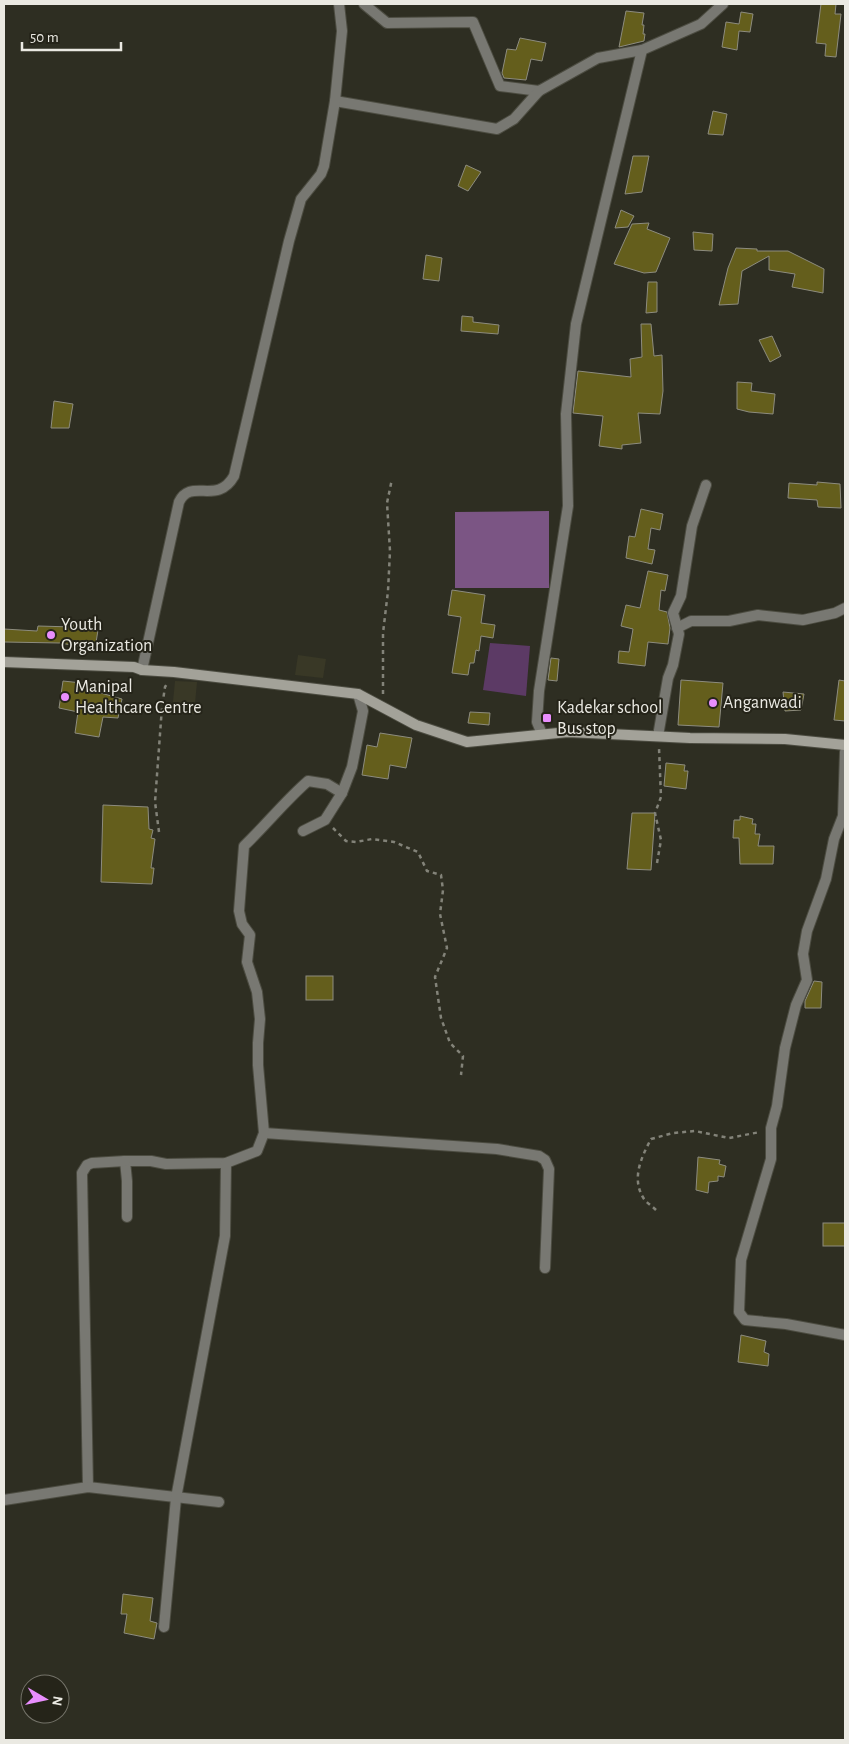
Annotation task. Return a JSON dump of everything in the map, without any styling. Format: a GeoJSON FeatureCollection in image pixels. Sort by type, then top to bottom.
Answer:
{"type":"FeatureCollection","features":[{"type":"Feature","properties":{"kind":"main road"},"geometry":{"type":"LineString","coordinates":[[4,662],[134,667],[142,670],[174,672],[358,694],[416,725],[467,742],[568,732],[785,739],[845,745]]}},
{"type":"Feature","properties":{"kind":"street"},"geometry":{"type":"LineString","coordinates":[[142,670],[179,502],[185,493],[191,491],[216,491],[224,488],[234,476],[289,241],[301,199],[324,166],[335,101],[342,31],[339,4]]}},
{"type":"Feature","properties":{"kind":"street"},"geometry":{"type":"LineString","coordinates":[[364,4],[387,23],[473,22],[500,86],[539,91]]}},
{"type":"Feature","properties":{"kind":"street"},"geometry":{"type":"LineString","coordinates":[[335,101],[497,128],[514,119],[539,91],[598,58],[642,50],[701,24],[723,4]]}},
{"type":"Feature","properties":{"kind":"street"},"geometry":{"type":"LineString","coordinates":[[542,734],[537,722],[539,691],[568,506],[566,414],[576,324],[642,50]]}},
{"type":"Feature","properties":{"kind":"street"},"geometry":{"type":"LineString","coordinates":[[658,736],[668,678],[679,634],[673,613],[681,596],[692,526],[706,485]]}},
{"type":"Feature","properties":{"kind":"street"},"geometry":{"type":"LineString","coordinates":[[677,628],[691,621],[729,621],[758,615],[803,620],[834,613],[845,608]]}},
{"type":"Feature","properties":{"kind":"street"},"geometry":{"type":"LineString","coordinates":[[304,831],[325,820],[342,793],[352,767],[363,711],[358,694]]}},
{"type":"Feature","properties":{"kind":"street"},"geometry":{"type":"LineString","coordinates":[[845,752],[843,816],[834,839],[826,879],[807,932],[803,954],[807,980],[796,1005],[785,1048],[777,1106],[771,1128],[771,1159],[741,1260],[739,1312],[745,1320],[786,1324],[845,1335]]}},
{"type":"Feature","properties":{"kind":"street"},"geometry":{"type":"LineString","coordinates":[[88,1487],[82,1174],[87,1165],[92,1163],[125,1161],[166,1164],[226,1163],[257,1152],[264,1133],[258,1065],[260,1018],[257,992],[247,962],[250,935],[242,924],[239,911],[244,846],[266,825],[287,799],[308,781],[328,784],[342,793]]}},
{"type":"Feature","properties":{"kind":"street"},"geometry":{"type":"LineString","coordinates":[[264,1133],[497,1149],[539,1156],[545,1160],[550,1169],[546,1268]]}},
{"type":"Feature","properties":{"kind":"street"},"geometry":{"type":"LineString","coordinates":[[125,1161],[127,1217]]}},
{"type":"Feature","properties":{"kind":"street"},"geometry":{"type":"LineString","coordinates":[[164,1627],[176,1498],[225,1236],[226,1163]]}},
{"type":"Feature","properties":{"kind":"street"},"geometry":{"type":"LineString","coordinates":[[4,1500],[88,1487],[219,1502]]}},
{"type":"Feature","properties":{"kind":"path"},"geometry":{"type":"LineString","coordinates":[[388,697],[382,693],[382,633],[388,591],[390,551],[387,503],[392,479]]}},
{"type":"Feature","properties":{"kind":"path"},"geometry":{"type":"LineString","coordinates":[[158,832],[155,802],[159,738],[165,687],[174,672]]}},
{"type":"Feature","properties":{"kind":"path"},"geometry":{"type":"LineString","coordinates":[[657,863],[661,840],[655,813],[660,797],[658,736]]}},
{"type":"Feature","properties":{"kind":"path"},"geometry":{"type":"LineString","coordinates":[[325,820],[346,841],[356,842],[372,839],[394,842],[418,852],[427,871],[441,875],[443,890],[440,914],[447,948],[435,977],[441,1018],[450,1043],[462,1056],[462,1075]]}},
{"type":"Feature","properties":{"kind":"path"},"geometry":{"type":"LineString","coordinates":[[656,1210],[644,1199],[636,1179],[643,1154],[651,1139],[673,1133],[695,1131],[729,1138],[752,1135],[771,1128]]}},
{"type":"Feature","properties":{"kind":"shaded area"},"geometry":{"type":"Polygon","coordinates":[[[549,511],[549,588],[455,588],[455,512],[549,511]]]}},
{"type":"Feature","properties":{"kind":"shaded area"},"geometry":{"type":"Polygon","coordinates":[[[490,643],[530,646],[526,696],[483,690],[490,643]]]}},
{"type":"Feature","properties":{"kind":"shaded area"},"geometry":{"type":"Polygon","coordinates":[[[298,655],[326,659],[323,678],[295,675],[298,655]]]}},
{"type":"Feature","properties":{"kind":"shaded area"},"geometry":{"type":"Polygon","coordinates":[[[175,681],[197,682],[194,714],[172,712],[175,681]]]}},
{"type":"Feature","properties":{"kind":"building"},"geometry":{"type":"Polygon","coordinates":[[[821,4],[836,4],[835,14],[841,14],[836,57],[825,56],[826,44],[816,43],[821,4]]]}},
{"type":"Feature","properties":{"kind":"building"},"geometry":{"type":"Polygon","coordinates":[[[626,11],[644,13],[642,25],[644,25],[644,41],[619,47],[626,11]]]}},
{"type":"Feature","properties":{"kind":"building"},"geometry":{"type":"Polygon","coordinates":[[[741,12],[753,14],[750,32],[739,31],[737,50],[722,47],[726,22],[739,24],[741,12]]]}},
{"type":"Feature","properties":{"kind":"building"},"geometry":{"type":"Polygon","coordinates":[[[520,38],[546,43],[542,61],[531,59],[526,80],[504,78],[502,73],[507,49],[516,50],[520,38]]]}},
{"type":"Feature","properties":{"kind":"building"},"geometry":{"type":"Polygon","coordinates":[[[713,111],[727,114],[723,135],[708,134],[713,111]]]}},
{"type":"Feature","properties":{"kind":"building"},"geometry":{"type":"Polygon","coordinates":[[[633,156],[649,156],[642,192],[625,194],[633,156]]]}},
{"type":"Feature","properties":{"kind":"building"},"geometry":{"type":"Polygon","coordinates":[[[466,165],[481,172],[468,191],[458,186],[466,165]]]}},
{"type":"Feature","properties":{"kind":"building"},"geometry":{"type":"Polygon","coordinates":[[[621,210],[634,216],[628,227],[615,228],[621,210]]]}},
{"type":"Feature","properties":{"kind":"building"},"geometry":{"type":"Polygon","coordinates":[[[649,223],[647,229],[670,238],[656,272],[644,273],[614,264],[632,224],[649,223]]]}},
{"type":"Feature","properties":{"kind":"building"},"geometry":{"type":"Polygon","coordinates":[[[693,232],[713,234],[712,251],[694,250],[693,232]]]}},
{"type":"Feature","properties":{"kind":"building"},"geometry":{"type":"Polygon","coordinates":[[[736,248],[757,249],[757,251],[788,251],[824,269],[823,293],[792,287],[795,274],[769,270],[769,256],[742,271],[738,304],[719,305],[728,268],[736,248]]]}},
{"type":"Feature","properties":{"kind":"building"},"geometry":{"type":"Polygon","coordinates":[[[426,255],[442,258],[439,281],[423,279],[426,255]]]}},
{"type":"Feature","properties":{"kind":"building"},"geometry":{"type":"Polygon","coordinates":[[[648,282],[657,282],[657,312],[646,313],[648,282]]]}},
{"type":"Feature","properties":{"kind":"building"},"geometry":{"type":"Polygon","coordinates":[[[462,316],[473,317],[473,322],[499,325],[498,334],[461,331],[462,316]]]}},
{"type":"Feature","properties":{"kind":"building"},"geometry":{"type":"Polygon","coordinates":[[[641,324],[651,324],[654,356],[662,355],[663,391],[660,414],[638,413],[641,443],[622,445],[622,449],[599,446],[603,416],[573,413],[578,371],[631,377],[630,359],[642,357],[641,324]]]}},
{"type":"Feature","properties":{"kind":"building"},"geometry":{"type":"Polygon","coordinates":[[[772,336],[781,356],[770,362],[759,340],[772,336]]]}},
{"type":"Feature","properties":{"kind":"building"},"geometry":{"type":"Polygon","coordinates":[[[737,382],[752,383],[751,391],[775,394],[773,414],[737,409],[737,382]]]}},
{"type":"Feature","properties":{"kind":"building"},"geometry":{"type":"Polygon","coordinates":[[[54,401],[73,404],[69,428],[51,428],[54,401]]]}},
{"type":"Feature","properties":{"kind":"building"},"geometry":{"type":"Polygon","coordinates":[[[817,482],[840,484],[841,508],[818,507],[817,500],[788,498],[789,483],[817,485],[817,482]]]}},
{"type":"Feature","properties":{"kind":"building"},"geometry":{"type":"Polygon","coordinates":[[[641,509],[663,514],[660,530],[651,528],[648,549],[655,550],[652,564],[626,558],[629,536],[635,537],[641,509]]]}},
{"type":"Feature","properties":{"kind":"building"},"geometry":{"type":"Polygon","coordinates":[[[648,571],[668,575],[665,591],[661,590],[659,610],[667,612],[670,628],[668,644],[648,642],[645,666],[618,663],[619,651],[629,652],[633,629],[621,626],[626,605],[640,608],[648,571]]]}},
{"type":"Feature","properties":{"kind":"building"},"geometry":{"type":"Polygon","coordinates":[[[452,590],[485,595],[481,623],[495,625],[493,638],[481,636],[479,651],[476,650],[474,663],[470,663],[468,675],[452,673],[461,617],[448,615],[452,590]]]}},
{"type":"Feature","properties":{"kind":"building"},"geometry":{"type":"Polygon","coordinates":[[[73,625],[98,630],[95,649],[60,643],[4,642],[4,629],[37,631],[38,626],[73,627],[73,625]]]}},
{"type":"Feature","properties":{"kind":"building"},"geometry":{"type":"Polygon","coordinates":[[[551,658],[559,659],[557,681],[548,680],[551,658]]]}},
{"type":"Feature","properties":{"kind":"building","name":"Anganwadi"},"geometry":{"type":"Polygon","coordinates":[[[681,680],[723,683],[719,727],[678,725],[681,680]]]}},
{"type":"Feature","properties":{"kind":"building"},"geometry":{"type":"Polygon","coordinates":[[[839,680],[845,681],[845,721],[834,720],[839,680]]]}},
{"type":"Feature","properties":{"kind":"building"},"geometry":{"type":"Polygon","coordinates":[[[63,681],[91,684],[90,690],[122,699],[118,718],[103,717],[99,737],[75,733],[78,712],[59,708],[63,681]]]}},
{"type":"Feature","properties":{"kind":"building"},"geometry":{"type":"Polygon","coordinates":[[[783,692],[804,694],[801,710],[785,711],[783,692]]]}},
{"type":"Feature","properties":{"kind":"building"},"geometry":{"type":"Polygon","coordinates":[[[470,712],[490,713],[489,725],[468,723],[470,712]]]}},
{"type":"Feature","properties":{"kind":"building"},"geometry":{"type":"Polygon","coordinates":[[[380,733],[412,738],[406,768],[390,765],[388,779],[362,775],[367,745],[377,747],[380,733]]]}},
{"type":"Feature","properties":{"kind":"building"},"geometry":{"type":"Polygon","coordinates":[[[666,763],[685,765],[684,771],[688,771],[686,789],[664,786],[666,763]]]}},
{"type":"Feature","properties":{"kind":"building"},"geometry":{"type":"Polygon","coordinates":[[[103,805],[148,807],[149,829],[153,830],[151,838],[155,839],[151,868],[154,868],[152,884],[101,882],[103,805]]]}},
{"type":"Feature","properties":{"kind":"building"},"geometry":{"type":"Polygon","coordinates":[[[632,813],[655,813],[651,870],[627,869],[632,813]]]}},
{"type":"Feature","properties":{"kind":"building"},"geometry":{"type":"Polygon","coordinates":[[[740,816],[753,819],[752,824],[756,824],[755,834],[760,834],[758,846],[774,846],[773,864],[740,864],[739,838],[733,838],[734,820],[740,820],[740,816]]]}},
{"type":"Feature","properties":{"kind":"building"},"geometry":{"type":"Polygon","coordinates":[[[306,976],[333,976],[333,1000],[306,1000],[306,976]]]}},
{"type":"Feature","properties":{"kind":"building"},"geometry":{"type":"Polygon","coordinates":[[[814,981],[822,982],[821,1008],[805,1008],[805,1001],[814,981]]]}},
{"type":"Feature","properties":{"kind":"building"},"geometry":{"type":"Polygon","coordinates":[[[698,1157],[720,1160],[719,1164],[726,1166],[724,1177],[718,1176],[718,1181],[709,1182],[708,1193],[696,1190],[698,1157]]]}},
{"type":"Feature","properties":{"kind":"building"},"geometry":{"type":"Polygon","coordinates":[[[823,1223],[845,1223],[845,1246],[823,1246],[823,1223]]]}},
{"type":"Feature","properties":{"kind":"building"},"geometry":{"type":"Polygon","coordinates":[[[741,1335],[766,1341],[764,1352],[769,1354],[768,1366],[738,1362],[741,1335]]]}},
{"type":"Feature","properties":{"kind":"building"},"geometry":{"type":"Polygon","coordinates":[[[123,1594],[153,1598],[150,1621],[157,1623],[154,1639],[124,1633],[127,1614],[121,1614],[123,1594]]]}},
{"type":"Feature","properties":{"kind":"place","name":"Youth Organization"},"geometry":{"type":"Point","coordinates":[51,635]}},
{"type":"Feature","properties":{"kind":"place","name":"Manipal Healthcare Centre"},"geometry":{"type":"Point","coordinates":[65,697]}},
{"type":"Feature","properties":{"kind":"place","name":"Anganwadi"},"geometry":{"type":"Point","coordinates":[713,703]}},
{"type":"Feature","properties":{"kind":"place","name":"Kadekar school Bus stop"},"geometry":{"type":"Point","coordinates":[547,718]}}]}
